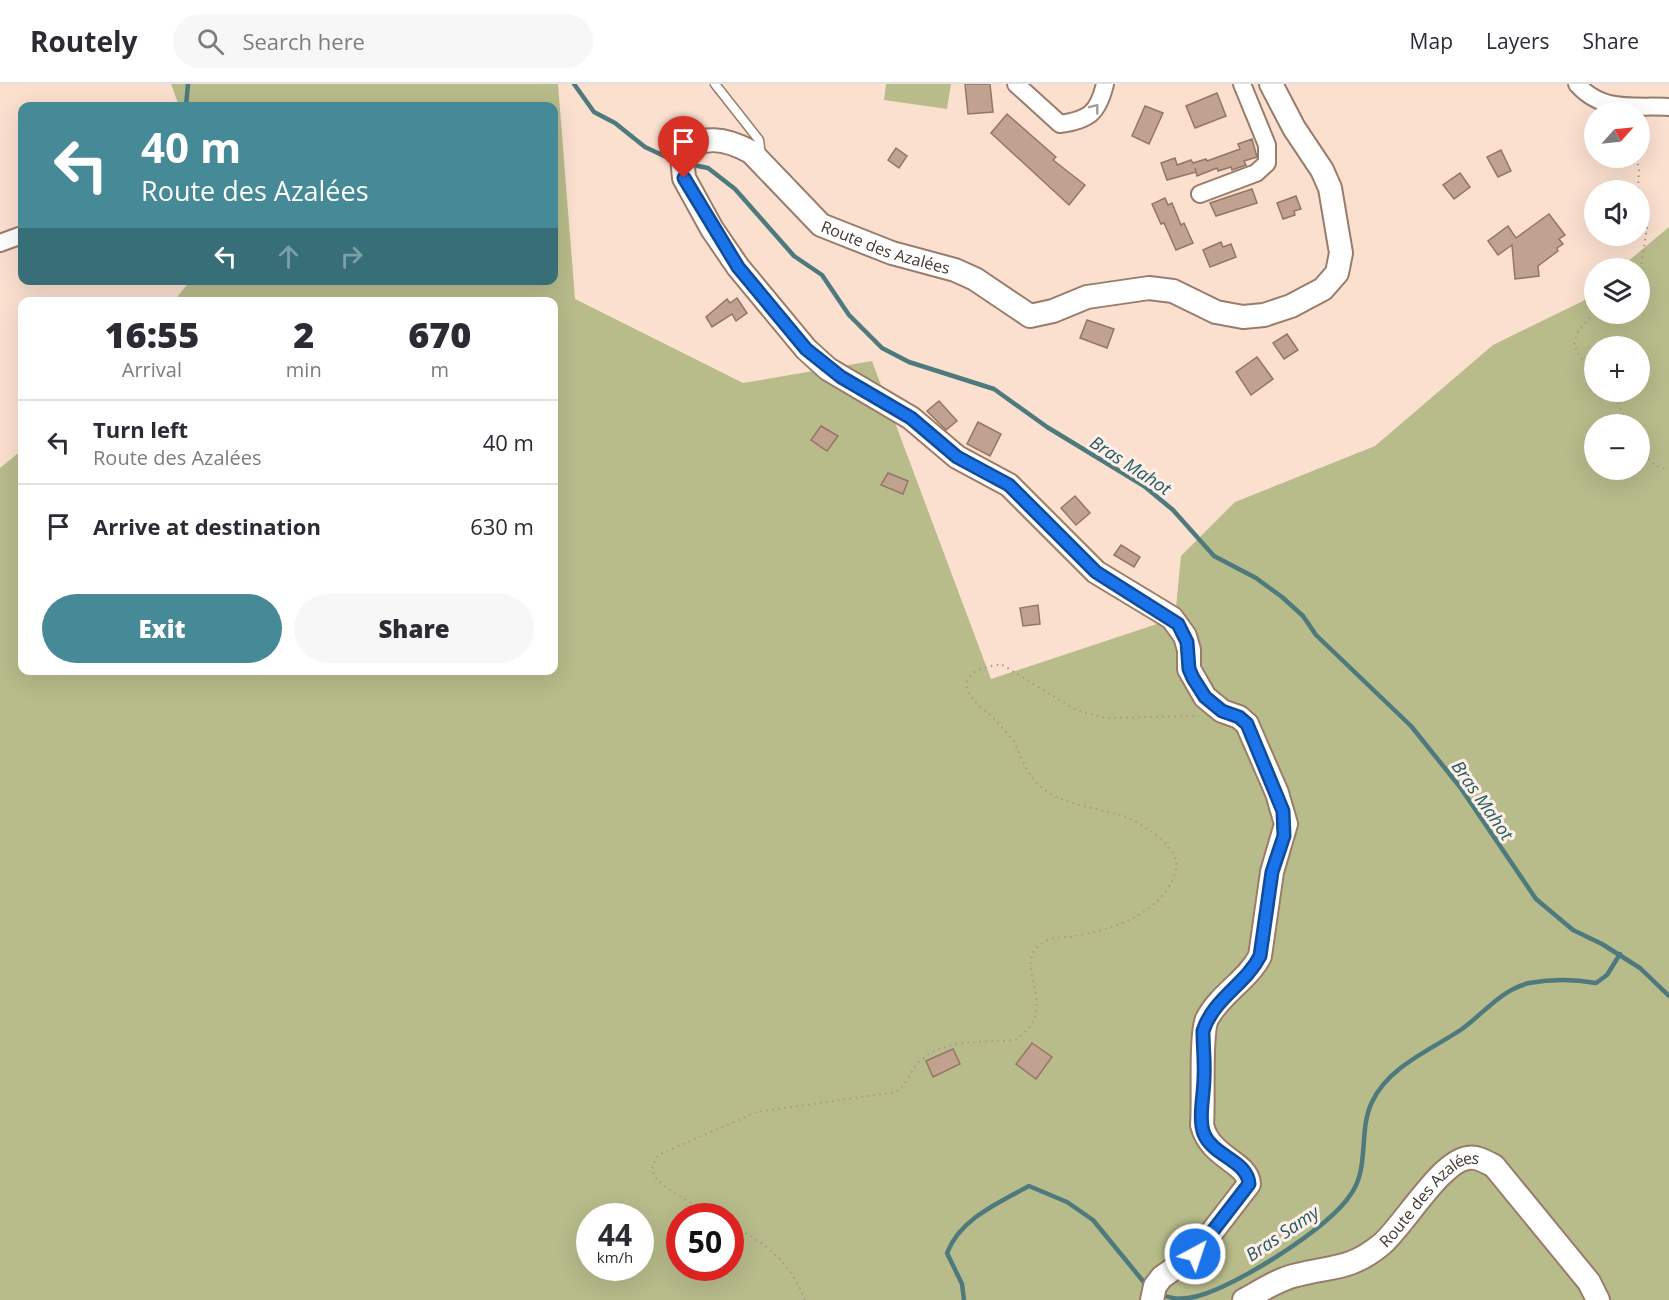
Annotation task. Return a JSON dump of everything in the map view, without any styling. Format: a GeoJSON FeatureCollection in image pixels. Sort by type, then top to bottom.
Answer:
{"type":"FeatureCollection","features":[{"type":"Feature","properties":{"kind":"main road","name":"Route des Azalées"},"geometry":{"type":"LineString","coordinates":[[1152,1300],[1155,1286],[1162,1277],[1195,1254],[1249,1184],[1247,1174],[1242,1168],[1217,1152],[1205,1135],[1202,1125],[1203,1031],[1215,1007],[1255,966],[1260,956],[1272,872],[1286,824],[1277,793],[1250,729],[1239,717],[1217,707],[1205,697],[1193,678],[1189,669],[1189,650],[1185,636],[1172,618],[1096,572],[1009,485],[957,457],[911,418],[837,374],[806,349],[738,267],[690,190],[682,167],[682,157],[695,144],[707,140],[737,144],[751,152],[821,225],[892,253],[955,270],[975,279],[1030,316],[1053,311],[1087,297],[1149,288],[1173,291],[1229,317],[1264,315],[1291,306],[1323,290],[1337,273],[1341,253],[1327,179],[1294,128],[1271,84]]}},
{"type":"Feature","properties":{"kind":"main road","name":"Route des Azalées"},"geometry":{"type":"LineString","coordinates":[[1244,1300],[1296,1275],[1328,1271],[1366,1255],[1391,1236],[1453,1164],[1468,1157],[1479,1158],[1494,1166],[1589,1282],[1598,1300]]}},
{"type":"Feature","properties":{"kind":"street"},"geometry":{"type":"LineString","coordinates":[[1016,84],[1060,124],[1083,121],[1100,105],[1104,84]]}},
{"type":"Feature","properties":{"kind":"street"},"geometry":{"type":"LineString","coordinates":[[1200,194],[1256,172],[1268,163],[1267,145],[1242,84]]}},
{"type":"Feature","properties":{"kind":"street"},"geometry":{"type":"LineString","coordinates":[[1577,84],[1588,96],[1604,104],[1669,107]]}},
{"type":"Feature","properties":{"kind":"street"},"geometry":{"type":"LineString","coordinates":[[0,243],[18,236]]}},
{"type":"Feature","properties":{"kind":"lane"},"geometry":{"type":"LineString","coordinates":[[715,84],[759,140],[762,165]]}},
{"type":"Feature","properties":{"kind":"path"},"geometry":{"type":"LineString","coordinates":[[1584,324],[1578,331],[1574,345],[1584,364]]}},
{"type":"Feature","properties":{"kind":"path"},"geometry":{"type":"LineString","coordinates":[[1650,460],[1656,466],[1669,470]]}},
{"type":"Feature","properties":{"kind":"path"},"geometry":{"type":"LineString","coordinates":[[696,1203],[660,1182],[652,1173],[652,1165],[658,1155],[757,1112],[896,1092],[903,1087],[924,1058],[954,1045],[982,1040],[1014,1040],[1027,1032],[1034,1023],[1037,1012],[1030,961],[1034,950],[1052,939],[1095,932],[1148,911],[1156,904],[1176,870],[1177,860],[1174,850],[1125,817],[1066,801],[1043,789],[1025,770],[1013,741],[970,696],[967,684],[970,677],[980,668],[1001,664],[1076,710],[1105,718],[1202,716],[1217,707]]}},
{"type":"Feature","properties":{"kind":"path"},"geometry":{"type":"LineString","coordinates":[[744,1234],[780,1258],[791,1270],[804,1300]]}},
{"type":"Feature","properties":{"kind":"green space"},"geometry":{"type":"Polygon","coordinates":[[[171,84],[558,84],[575,299],[743,383],[872,361],[991,679],[1175,618],[1181,556],[1235,502],[1375,446],[1493,345],[1584,300],[1584,324],[1650,324],[1650,258],[1632,258],[1646,246],[1650,246],[1650,243],[1669,227],[1669,1300],[0,1300],[0,468],[18,453],[18,675],[558,675],[558,297],[177,297],[187,285],[558,285],[558,102],[178,102],[171,84]]]}},
{"type":"Feature","properties":{"kind":"green space"},"geometry":{"type":"Polygon","coordinates":[[[886,84],[951,84],[947,109],[884,100],[886,84]]]}},
{"type":"Feature","properties":{"kind":"building"},"geometry":{"type":"Polygon","coordinates":[[[965,84],[990,84],[993,112],[968,114],[965,84]]]}},
{"type":"Feature","properties":{"kind":"building"},"geometry":{"type":"Polygon","coordinates":[[[1217,93],[1226,116],[1195,128],[1186,106],[1217,93]]]}},
{"type":"Feature","properties":{"kind":"building"},"geometry":{"type":"Polygon","coordinates":[[[1145,106],[1163,113],[1149,144],[1132,136],[1145,106]]]}},
{"type":"Feature","properties":{"kind":"building"},"geometry":{"type":"Polygon","coordinates":[[[1007,114],[1056,157],[1053,160],[1085,185],[1069,205],[991,133],[1007,114]]]}},
{"type":"Feature","properties":{"kind":"building"},"geometry":{"type":"Polygon","coordinates":[[[1252,139],[1257,157],[1244,161],[1246,165],[1232,170],[1231,167],[1218,171],[1217,168],[1197,176],[1196,172],[1167,180],[1161,163],[1175,158],[1177,165],[1191,160],[1193,163],[1206,159],[1207,161],[1240,149],[1238,144],[1252,139]]]}},
{"type":"Feature","properties":{"kind":"building"},"geometry":{"type":"Polygon","coordinates":[[[896,148],[907,156],[899,168],[888,160],[896,148]]]}},
{"type":"Feature","properties":{"kind":"building"},"geometry":{"type":"Polygon","coordinates":[[[1501,150],[1511,171],[1498,177],[1487,157],[1501,150]]]}},
{"type":"Feature","properties":{"kind":"building"},"geometry":{"type":"Polygon","coordinates":[[[1460,173],[1470,187],[1454,199],[1443,185],[1460,173]]]}},
{"type":"Feature","properties":{"kind":"building"},"geometry":{"type":"Polygon","coordinates":[[[1252,189],[1257,203],[1216,216],[1210,203],[1252,189]]]}},
{"type":"Feature","properties":{"kind":"building"},"geometry":{"type":"Polygon","coordinates":[[[1296,196],[1301,209],[1294,211],[1295,215],[1283,219],[1277,203],[1296,196]]]}},
{"type":"Feature","properties":{"kind":"building"},"geometry":{"type":"Polygon","coordinates":[[[1165,198],[1168,205],[1172,203],[1181,225],[1184,223],[1193,243],[1176,250],[1164,223],[1161,224],[1152,204],[1165,198]]]}},
{"type":"Feature","properties":{"kind":"building"},"geometry":{"type":"Polygon","coordinates":[[[1549,214],[1565,235],[1559,239],[1563,244],[1557,248],[1558,251],[1538,266],[1539,276],[1515,279],[1512,245],[1498,255],[1488,241],[1508,226],[1516,238],[1549,214]]]}},
{"type":"Feature","properties":{"kind":"building"},"geometry":{"type":"Polygon","coordinates":[[[1221,242],[1223,247],[1231,244],[1236,257],[1210,267],[1203,250],[1221,242]]]}},
{"type":"Feature","properties":{"kind":"building"},"geometry":{"type":"Polygon","coordinates":[[[737,298],[747,313],[736,321],[732,314],[712,327],[706,317],[727,299],[730,303],[737,298]]]}},
{"type":"Feature","properties":{"kind":"building"},"geometry":{"type":"Polygon","coordinates":[[[1087,320],[1114,329],[1107,348],[1080,338],[1087,320]]]}},
{"type":"Feature","properties":{"kind":"building"},"geometry":{"type":"Polygon","coordinates":[[[1287,334],[1298,350],[1284,359],[1273,343],[1287,334]]]}},
{"type":"Feature","properties":{"kind":"building"},"geometry":{"type":"Polygon","coordinates":[[[1257,357],[1273,379],[1251,395],[1236,372],[1257,357]]]}},
{"type":"Feature","properties":{"kind":"building"},"geometry":{"type":"Polygon","coordinates":[[[939,401],[957,421],[946,430],[927,411],[939,401]]]}},
{"type":"Feature","properties":{"kind":"building"},"geometry":{"type":"Polygon","coordinates":[[[978,422],[1001,434],[990,456],[967,444],[978,422]]]}},
{"type":"Feature","properties":{"kind":"building"},"geometry":{"type":"Polygon","coordinates":[[[821,426],[838,436],[827,451],[811,440],[821,426]]]}},
{"type":"Feature","properties":{"kind":"building"},"geometry":{"type":"Polygon","coordinates":[[[888,473],[908,481],[903,494],[881,485],[888,473]]]}},
{"type":"Feature","properties":{"kind":"building"},"geometry":{"type":"Polygon","coordinates":[[[1075,496],[1090,513],[1076,525],[1061,508],[1075,496]]]}},
{"type":"Feature","properties":{"kind":"building"},"geometry":{"type":"Polygon","coordinates":[[[1121,545],[1140,557],[1134,567],[1114,555],[1121,545]]]}},
{"type":"Feature","properties":{"kind":"building"},"geometry":{"type":"Polygon","coordinates":[[[1038,605],[1040,624],[1023,626],[1020,608],[1038,605]]]}},
{"type":"Feature","properties":{"kind":"building"},"geometry":{"type":"Polygon","coordinates":[[[1032,1043],[1052,1057],[1036,1079],[1016,1064],[1032,1043]]]}},
{"type":"Feature","properties":{"kind":"building"},"geometry":{"type":"Polygon","coordinates":[[[953,1049],[960,1064],[933,1077],[926,1061],[953,1049]]]}},
{"type":"Feature","properties":{"kind":"waterway","name":"Bras Mahot"},"geometry":{"type":"LineString","coordinates":[[186,102],[188,84]]}},
{"type":"Feature","properties":{"kind":"waterway","name":"Bras Mahot"},"geometry":{"type":"LineString","coordinates":[[574,84],[594,112],[615,123],[645,147],[677,162]]}},
{"type":"Feature","properties":{"kind":"waterway","name":"Bras Mahot"},"geometry":{"type":"LineString","coordinates":[[688,164],[708,168],[735,189],[794,256],[822,275],[849,315],[882,348],[909,362],[994,389],[1047,427],[1144,486],[1173,510],[1214,556],[1256,578],[1282,597],[1303,616],[1316,635],[1411,726],[1460,787],[1536,899],[1573,930],[1602,944],[1640,968],[1669,996]]}},
{"type":"Feature","properties":{"kind":"waterway","name":"Bras Samy"},"geometry":{"type":"LineString","coordinates":[[1159,1294],[1173,1298],[1188,1298],[1215,1290],[1258,1268],[1303,1238],[1340,1208],[1357,1183],[1368,1113],[1379,1089],[1389,1078],[1412,1060],[1462,1029],[1493,1003],[1519,986],[1546,981],[1571,980],[1596,983],[1607,975],[1620,954]]}},
{"type":"Feature","properties":{"kind":"waterway","name":"Bras Samy"},"geometry":{"type":"LineString","coordinates":[[964,1300],[962,1284],[947,1253],[953,1241],[970,1221],[981,1213],[1029,1186],[1067,1202],[1093,1220],[1147,1286]]}},
{"type":"Feature","properties":{"kind":"route"},"geometry":{"type":"LineString","coordinates":[[684,178],[712,229],[738,267],[806,349],[828,369],[911,418],[957,457],[1009,485],[1074,553],[1096,572],[1119,589],[1172,618],[1185,636],[1189,650],[1189,669],[1205,697],[1222,711],[1239,717],[1253,734],[1277,793],[1286,824],[1272,872],[1260,956],[1255,966],[1215,1007],[1203,1031],[1202,1125],[1209,1143],[1217,1152],[1242,1168],[1247,1174],[1249,1184],[1195,1254]]}}]}
